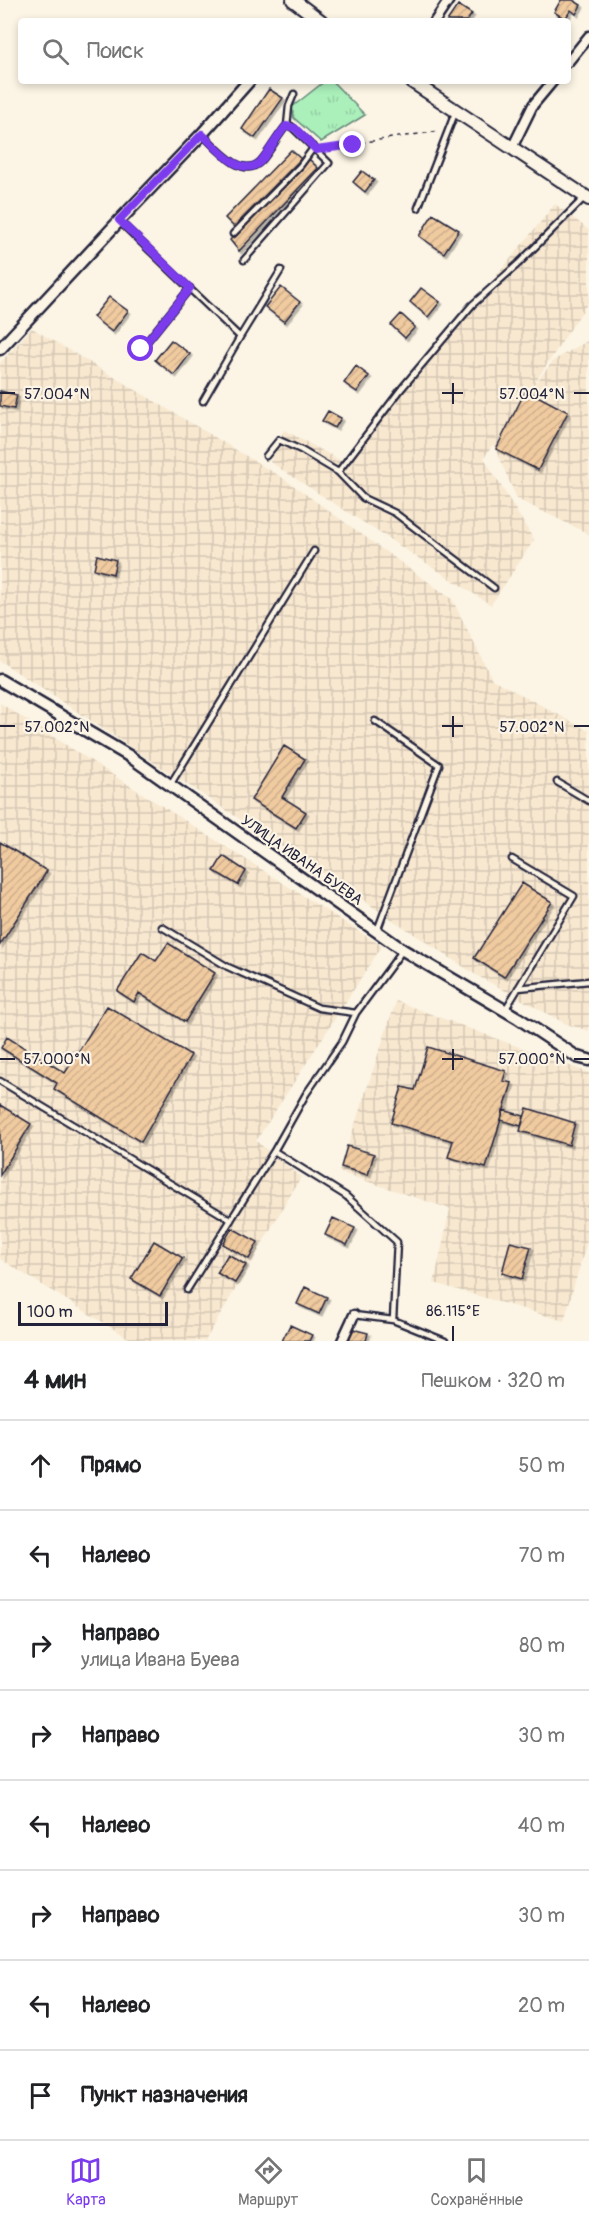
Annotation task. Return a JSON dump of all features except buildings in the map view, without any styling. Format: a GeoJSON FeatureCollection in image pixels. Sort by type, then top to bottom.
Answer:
{"type":"FeatureCollection","features":[{"type":"Feature","properties":{"kind":"main road"},"geometry":{"type":"LineString","coordinates":[[292,0],[306,17]]}},
{"type":"Feature","properties":{"kind":"main road"},"geometry":{"type":"LineString","coordinates":[[416,84],[587,198]]}},
{"type":"Feature","properties":{"kind":"street"},"geometry":{"type":"LineString","coordinates":[[437,18],[449,0]]}},
{"type":"Feature","properties":{"kind":"street"},"geometry":{"type":"LineString","coordinates":[[571,58],[589,36]]}},
{"type":"Feature","properties":{"kind":"street"},"geometry":{"type":"LineString","coordinates":[[0,349],[246,84]]}},
{"type":"Feature","properties":{"kind":"street"},"geometry":{"type":"LineString","coordinates":[[512,148],[533,105],[550,84]]}},
{"type":"Feature","properties":{"kind":"street","name":"УЛИЦА ИВАНА БУЕВА"},"geometry":{"type":"LineString","coordinates":[[0,681],[129,756],[404,950],[505,1010],[577,1057],[589,1060]]}},
{"type":"Feature","properties":{"kind":"street"},"geometry":{"type":"LineString","coordinates":[[342,1341],[354,1315]]}},
{"type":"Feature","properties":{"kind":"lane"},"geometry":{"type":"LineString","coordinates":[[202,134],[232,162],[242,167],[259,163],[287,126],[289,106],[294,94]]}},
{"type":"Feature","properties":{"kind":"lane"},"geometry":{"type":"LineString","coordinates":[[418,208],[456,111]]}},
{"type":"Feature","properties":{"kind":"lane"},"geometry":{"type":"LineString","coordinates":[[244,260],[329,163],[295,128],[287,126]]}},
{"type":"Feature","properties":{"kind":"lane"},"geometry":{"type":"LineString","coordinates":[[232,234],[315,148]]}},
{"type":"Feature","properties":{"kind":"lane"},"geometry":{"type":"LineString","coordinates":[[338,472],[402,388],[471,305],[587,198]]}},
{"type":"Feature","properties":{"kind":"lane"},"geometry":{"type":"LineString","coordinates":[[119,220],[240,337]]}},
{"type":"Feature","properties":{"kind":"lane"},"geometry":{"type":"LineString","coordinates":[[203,401],[281,270]]}},
{"type":"Feature","properties":{"kind":"lane"},"geometry":{"type":"LineString","coordinates":[[141,349],[190,288]]}},
{"type":"Feature","properties":{"kind":"lane"},"geometry":{"type":"LineString","coordinates":[[266,456],[279,440],[301,450],[338,472],[363,498],[395,513],[494,588]]}},
{"type":"Feature","properties":{"kind":"lane"},"geometry":{"type":"LineString","coordinates":[[170,785],[314,551]]}},
{"type":"Feature","properties":{"kind":"lane"},"geometry":{"type":"LineString","coordinates":[[375,721],[439,765],[377,931]]}},
{"type":"Feature","properties":{"kind":"lane"},"geometry":{"type":"LineString","coordinates":[[557,782],[589,801]]}},
{"type":"Feature","properties":{"kind":"lane"},"geometry":{"type":"LineString","coordinates":[[505,1010],[574,896],[512,858]]}},
{"type":"Feature","properties":{"kind":"lane"},"geometry":{"type":"LineString","coordinates":[[162,927],[228,967],[319,1008],[356,1013]]}},
{"type":"Feature","properties":{"kind":"lane"},"geometry":{"type":"LineString","coordinates":[[188,1290],[274,1151],[306,1094],[342,1042],[356,1013],[404,950]]}},
{"type":"Feature","properties":{"kind":"lane"},"geometry":{"type":"LineString","coordinates":[[518,988],[589,981]]}},
{"type":"Feature","properties":{"kind":"lane"},"geometry":{"type":"LineString","coordinates":[[0,1081],[231,1220]]}},
{"type":"Feature","properties":{"kind":"lane"},"geometry":{"type":"LineString","coordinates":[[274,1151],[346,1196],[397,1242],[393,1320]]}},
{"type":"Feature","properties":{"kind":"lane"},"geometry":{"type":"LineString","coordinates":[[354,1315],[393,1320],[445,1341]]}},
{"type":"Feature","properties":{"kind":"path"},"geometry":{"type":"LineString","coordinates":[[315,148],[449,129]]}},
{"type":"Feature","properties":{"kind":"shaded area"},"geometry":{"type":"Polygon","coordinates":[[[555,204],[589,230],[589,301],[530,390],[554,360],[589,340],[589,534],[517,499],[493,444],[484,458],[534,540],[491,605],[270,462],[284,430],[349,465],[415,376],[555,204]]]}},
{"type":"Feature","properties":{"kind":"shaded area"},"geometry":{"type":"Polygon","coordinates":[[[32,328],[283,478],[452,599],[492,679],[589,731],[589,1031],[566,1024],[476,975],[0,661],[0,363],[32,328]]]}},
{"type":"Feature","properties":{"kind":"shaded area"},"geometry":{"type":"Polygon","coordinates":[[[0,703],[382,946],[256,1141],[301,1177],[205,1341],[133,1341],[0,1259],[0,703]]]}},
{"type":"Feature","properties":{"kind":"shaded area"},"geometry":{"type":"Polygon","coordinates":[[[396,1001],[589,1073],[589,1234],[564,1321],[434,1283],[450,1209],[339,1172],[396,1001]]]}},
{"type":"Feature","properties":{"kind":"green space"},"geometry":{"type":"Polygon","coordinates":[[[321,84],[335,84],[365,115],[321,142],[294,118],[292,107],[321,84]]]}},
{"type":"Feature","properties":{"kind":"route"},"geometry":{"type":"LineString","coordinates":[[141,349],[190,288],[119,220],[202,134],[232,162],[242,167],[259,163],[286,126],[295,128],[316,150],[353,145]]}}]}
